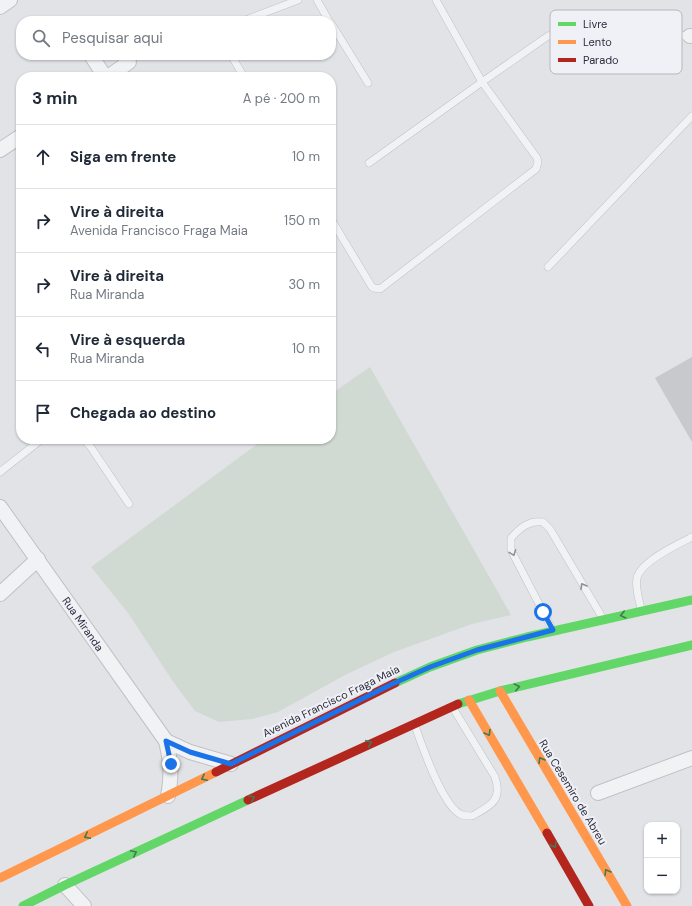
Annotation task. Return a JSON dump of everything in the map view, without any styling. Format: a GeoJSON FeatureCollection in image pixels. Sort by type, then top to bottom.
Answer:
{"type":"FeatureCollection","features":[{"type":"Feature","properties":{"kind":"main road","name":"Avenida Francisco Fraga Maia"},"geometry":{"type":"LineString","coordinates":[[0,878],[168,796],[383,688],[430,667],[477,650],[553,630],[692,600]]}},
{"type":"Feature","properties":{"kind":"main road"},"geometry":{"type":"LineString","coordinates":[[660,606],[692,608]]}},
{"type":"Feature","properties":{"kind":"main road"},"geometry":{"type":"LineString","coordinates":[[668,651],[692,639]]}},
{"type":"Feature","properties":{"kind":"main road"},"geometry":{"type":"LineString","coordinates":[[23,906],[413,722],[452,706],[500,691],[692,646]]}},
{"type":"Feature","properties":{"kind":"main road","name":"Rua Cesemiro de Abreu"},"geometry":{"type":"LineString","coordinates":[[500,691],[627,906]]}},
{"type":"Feature","properties":{"kind":"main road"},"geometry":{"type":"LineString","coordinates":[[468,700],[589,906]]}},
{"type":"Feature","properties":{"kind":"street"},"geometry":{"type":"LineString","coordinates":[[0,6],[10,0]]}},
{"type":"Feature","properties":{"kind":"street"},"geometry":{"type":"LineString","coordinates":[[94,60],[103,72]]}},
{"type":"Feature","properties":{"kind":"street"},"geometry":{"type":"LineString","coordinates":[[114,72],[129,62]]}},
{"type":"Feature","properties":{"kind":"street"},"geometry":{"type":"LineString","coordinates":[[2,145],[16,138]]}},
{"type":"Feature","properties":{"kind":"street","name":"Rua Miranda"},"geometry":{"type":"LineString","coordinates":[[0,507],[166,741],[172,774],[168,796]]}},
{"type":"Feature","properties":{"kind":"street"},"geometry":{"type":"LineString","coordinates":[[0,594],[38,559]]}},
{"type":"Feature","properties":{"kind":"street"},"geometry":{"type":"LineString","coordinates":[[166,741],[190,752],[231,764]]}},
{"type":"Feature","properties":{"kind":"street"},"geometry":{"type":"LineString","coordinates":[[598,792],[692,758]]}},
{"type":"Feature","properties":{"kind":"street"},"geometry":{"type":"LineString","coordinates":[[65,885],[84,906]]}},
{"type":"Feature","properties":{"kind":"lane"},"geometry":{"type":"LineString","coordinates":[[256,16],[298,0]]}},
{"type":"Feature","properties":{"kind":"lane"},"geometry":{"type":"LineString","coordinates":[[317,0],[326,16]]}},
{"type":"Feature","properties":{"kind":"lane"},"geometry":{"type":"LineString","coordinates":[[336,227],[372,287],[380,289],[536,169],[538,162],[537,158],[482,82],[436,0]]}},
{"type":"Feature","properties":{"kind":"lane"},"geometry":{"type":"LineString","coordinates":[[336,32],[368,83]]}},
{"type":"Feature","properties":{"kind":"lane"},"geometry":{"type":"LineString","coordinates":[[369,163],[550,35]]}},
{"type":"Feature","properties":{"kind":"lane"},"geometry":{"type":"LineString","coordinates":[[234,60],[241,72]]}},
{"type":"Feature","properties":{"kind":"lane"},"geometry":{"type":"LineString","coordinates":[[548,267],[692,116]]}},
{"type":"Feature","properties":{"kind":"lane"},"geometry":{"type":"LineString","coordinates":[[0,472],[36,444]]}},
{"type":"Feature","properties":{"kind":"lane"},"geometry":{"type":"LineString","coordinates":[[88,444],[129,504]]}},
{"type":"Feature","properties":{"kind":"lane"},"geometry":{"type":"LineString","coordinates":[[553,630],[511,550],[511,538],[521,527],[535,521],[543,522],[550,528],[603,619]]}},
{"type":"Feature","properties":{"kind":"lane"},"geometry":{"type":"LineString","coordinates":[[642,610],[636,587],[637,576],[647,563],[692,537]]}},
{"type":"Feature","properties":{"kind":"lane"},"geometry":{"type":"LineString","coordinates":[[413,722],[426,756],[451,806],[460,814],[472,816],[485,809],[496,799],[498,788],[495,777],[452,706]]}},
{"type":"Feature","properties":{"kind":"shaded area"},"geometry":{"type":"Polygon","coordinates":[[[370,367],[511,615],[472,624],[394,652],[345,675],[278,712],[252,719],[219,722],[195,711],[174,683],[128,613],[91,567],[257,444],[336,444],[336,391],[370,367]]]}},
{"type":"Feature","properties":{"kind":"building"},"geometry":{"type":"Polygon","coordinates":[[[692,357],[692,442],[655,378],[692,357]]]}},
{"type":"Feature","properties":{"kind":"traffic: fast"},"geometry":{"type":"LineString","coordinates":[[395,683],[430,667],[477,650],[527,637],[692,600]]}},
{"type":"Feature","properties":{"kind":"traffic: fast"},"geometry":{"type":"LineString","coordinates":[[458,704],[500,691],[692,645]]}},
{"type":"Feature","properties":{"kind":"traffic: fast"},"geometry":{"type":"LineString","coordinates":[[23,906],[248,800]]}},
{"type":"Feature","properties":{"kind":"traffic: slow"},"geometry":{"type":"LineString","coordinates":[[500,691],[627,906]]}},
{"type":"Feature","properties":{"kind":"traffic: slow"},"geometry":{"type":"LineString","coordinates":[[469,700],[547,833]]}},
{"type":"Feature","properties":{"kind":"traffic: slow"},"geometry":{"type":"LineString","coordinates":[[0,878],[216,772]]}},
{"type":"Feature","properties":{"kind":"traffic: jam"},"geometry":{"type":"LineString","coordinates":[[216,772],[395,683]]}},
{"type":"Feature","properties":{"kind":"traffic: jam"},"geometry":{"type":"LineString","coordinates":[[248,800],[458,704]]}},
{"type":"Feature","properties":{"kind":"traffic: jam"},"geometry":{"type":"LineString","coordinates":[[547,833],[589,906]]}},
{"type":"Feature","properties":{"kind":"route"},"geometry":{"type":"LineString","coordinates":[[171,764],[166,741],[190,752],[231,764],[390,685],[430,667],[477,650],[553,630],[543,612]]}}]}
